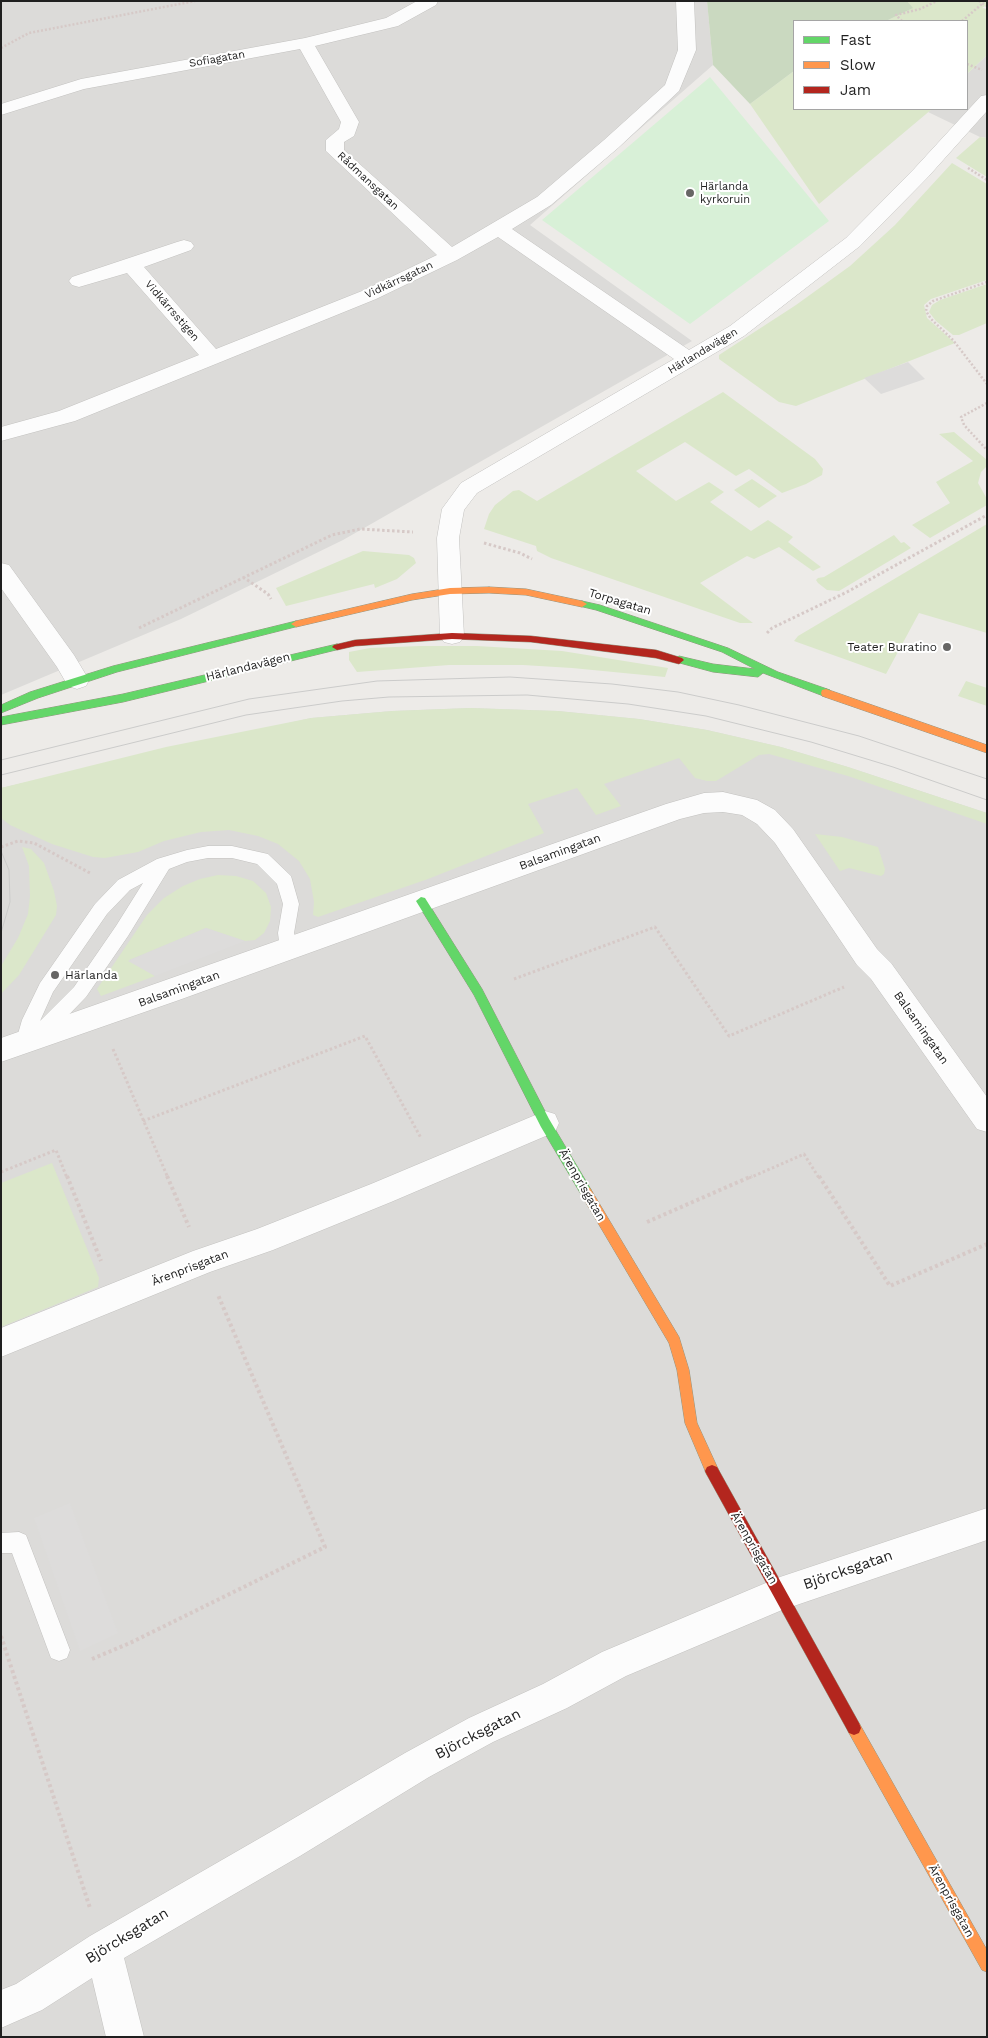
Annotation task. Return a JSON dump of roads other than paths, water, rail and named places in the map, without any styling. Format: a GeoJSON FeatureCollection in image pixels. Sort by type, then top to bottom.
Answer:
{"type":"FeatureCollection","features":[{"type":"Feature","properties":{"kind":"street","name":"Sofiagatan"},"geometry":{"type":"LineString","coordinates":[[1,110],[81,84],[305,43],[392,22],[430,1]]}},
{"type":"Feature","properties":{"kind":"street","name":"Vidkärrsgatan"},"geometry":{"type":"LineString","coordinates":[[1,434],[67,416],[369,295],[450,256],[544,201],[611,144],[673,87],[687,50],[685,1]]}},
{"type":"Feature","properties":{"kind":"street","name":"Rådmansgatan"},"geometry":{"type":"LineString","coordinates":[[305,43],[350,122],[347,132],[335,140],[335,151],[450,256]]}},
{"type":"Feature","properties":{"kind":"street","name":"Härlandavägen"},"geometry":{"type":"LineString","coordinates":[[1,721],[123,698],[300,654],[355,643],[452,636],[448,556],[450,523],[453,509],[469,488],[737,331],[853,242],[921,173],[987,100]]}},
{"type":"Feature","properties":{"kind":"street"},"geometry":{"type":"LineString","coordinates":[[499,229],[689,360]]}},
{"type":"Feature","properties":{"kind":"street"},"geometry":{"type":"LineString","coordinates":[[79,281],[184,246]]}},
{"type":"Feature","properties":{"kind":"street","name":"Vidkärrsstigen"},"geometry":{"type":"LineString","coordinates":[[131,264],[213,358]]}},
{"type":"Feature","properties":{"kind":"street"},"geometry":{"type":"LineString","coordinates":[[1,571],[66,661],[77,680]]}},
{"type":"Feature","properties":{"kind":"street","name":"Torpagatan"},"geometry":{"type":"LineString","coordinates":[[450,591],[489,590],[526,592],[597,607],[725,650],[774,675],[986,748]]}},
{"type":"Feature","properties":{"kind":"street"},"geometry":{"type":"LineString","coordinates":[[1,709],[77,680],[333,615],[412,597],[450,591]]}},
{"type":"Feature","properties":{"kind":"street","name":"Torpagatan"},"geometry":{"type":"LineString","coordinates":[[452,636],[531,639],[583,644],[656,654],[713,668],[774,675]]}},
{"type":"Feature","properties":{"kind":"street","name":"Balsamingatan"},"geometry":{"type":"LineString","coordinates":[[13,1046],[675,811],[704,803],[723,802],[748,807],[766,817],[784,836],[868,957],[881,971],[987,1120]]}},
{"type":"Feature","properties":{"kind":"street","name":"Ärenprisgatan"},"geometry":{"type":"LineString","coordinates":[[421,901],[478,992],[545,1123],[675,1341],[684,1370],[685,1392],[691,1423],[716,1483],[987,1965]]}},
{"type":"Feature","properties":{"kind":"street","name":"Ärenprisgatan"},"geometry":{"type":"LineString","coordinates":[[1,1343],[204,1262],[262,1242],[545,1123]]}},
{"type":"Feature","properties":{"kind":"street","name":"Björcksgatan"},"geometry":{"type":"LineString","coordinates":[[1,2009],[29,1997],[103,1949],[287,1843],[374,1790],[481,1730],[555,1696],[614,1664],[780,1594],[987,1524]]}},
{"type":"Feature","properties":{"kind":"street"},"geometry":{"type":"LineString","coordinates":[[103,1949],[125,2037]]}},
{"type":"Feature","properties":{"kind":"lane"},"geometry":{"type":"LineString","coordinates":[[13,1046],[32,1020],[46,988],[101,909],[124,885],[163,864],[187,856],[208,852],[232,852],[262,859],[285,882],[291,904],[286,933],[289,949]]}},
{"type":"Feature","properties":{"kind":"lane"},"geometry":{"type":"LineString","coordinates":[[13,1046],[51,1022],[80,992],[122,931],[163,864]]}},
{"type":"Feature","properties":{"kind":"lane"},"geometry":{"type":"LineString","coordinates":[[1,1543],[19,1542],[59,1650]]}},
{"type":"Feature","properties":{"kind":"tram line"},"geometry":{"type":"LineString","coordinates":[[1,760],[249,699],[377,681],[510,677],[612,684],[678,692],[739,705],[859,736],[987,779]]}},
{"type":"Feature","properties":{"kind":"tram line"},"geometry":{"type":"LineString","coordinates":[[1,775],[246,715],[342,701],[389,697],[527,695],[628,704],[706,716],[811,742],[893,767],[987,800]]}},
{"type":"Feature","properties":{"kind":"tram line"},"geometry":{"type":"LineString","coordinates":[[1,851],[9,870],[10,902],[1,933]]}},
{"type":"Feature","properties":{"kind":"place","name":"Härlanda kyrkoruin"},"geometry":{"type":"Point","coordinates":[690,193]}},
{"type":"Feature","properties":{"kind":"place","name":"Teater Buratino"},"geometry":{"type":"Point","coordinates":[947,647]}},
{"type":"Feature","properties":{"kind":"place","name":"Härlanda"},"geometry":{"type":"Point","coordinates":[55,975]}}]}
